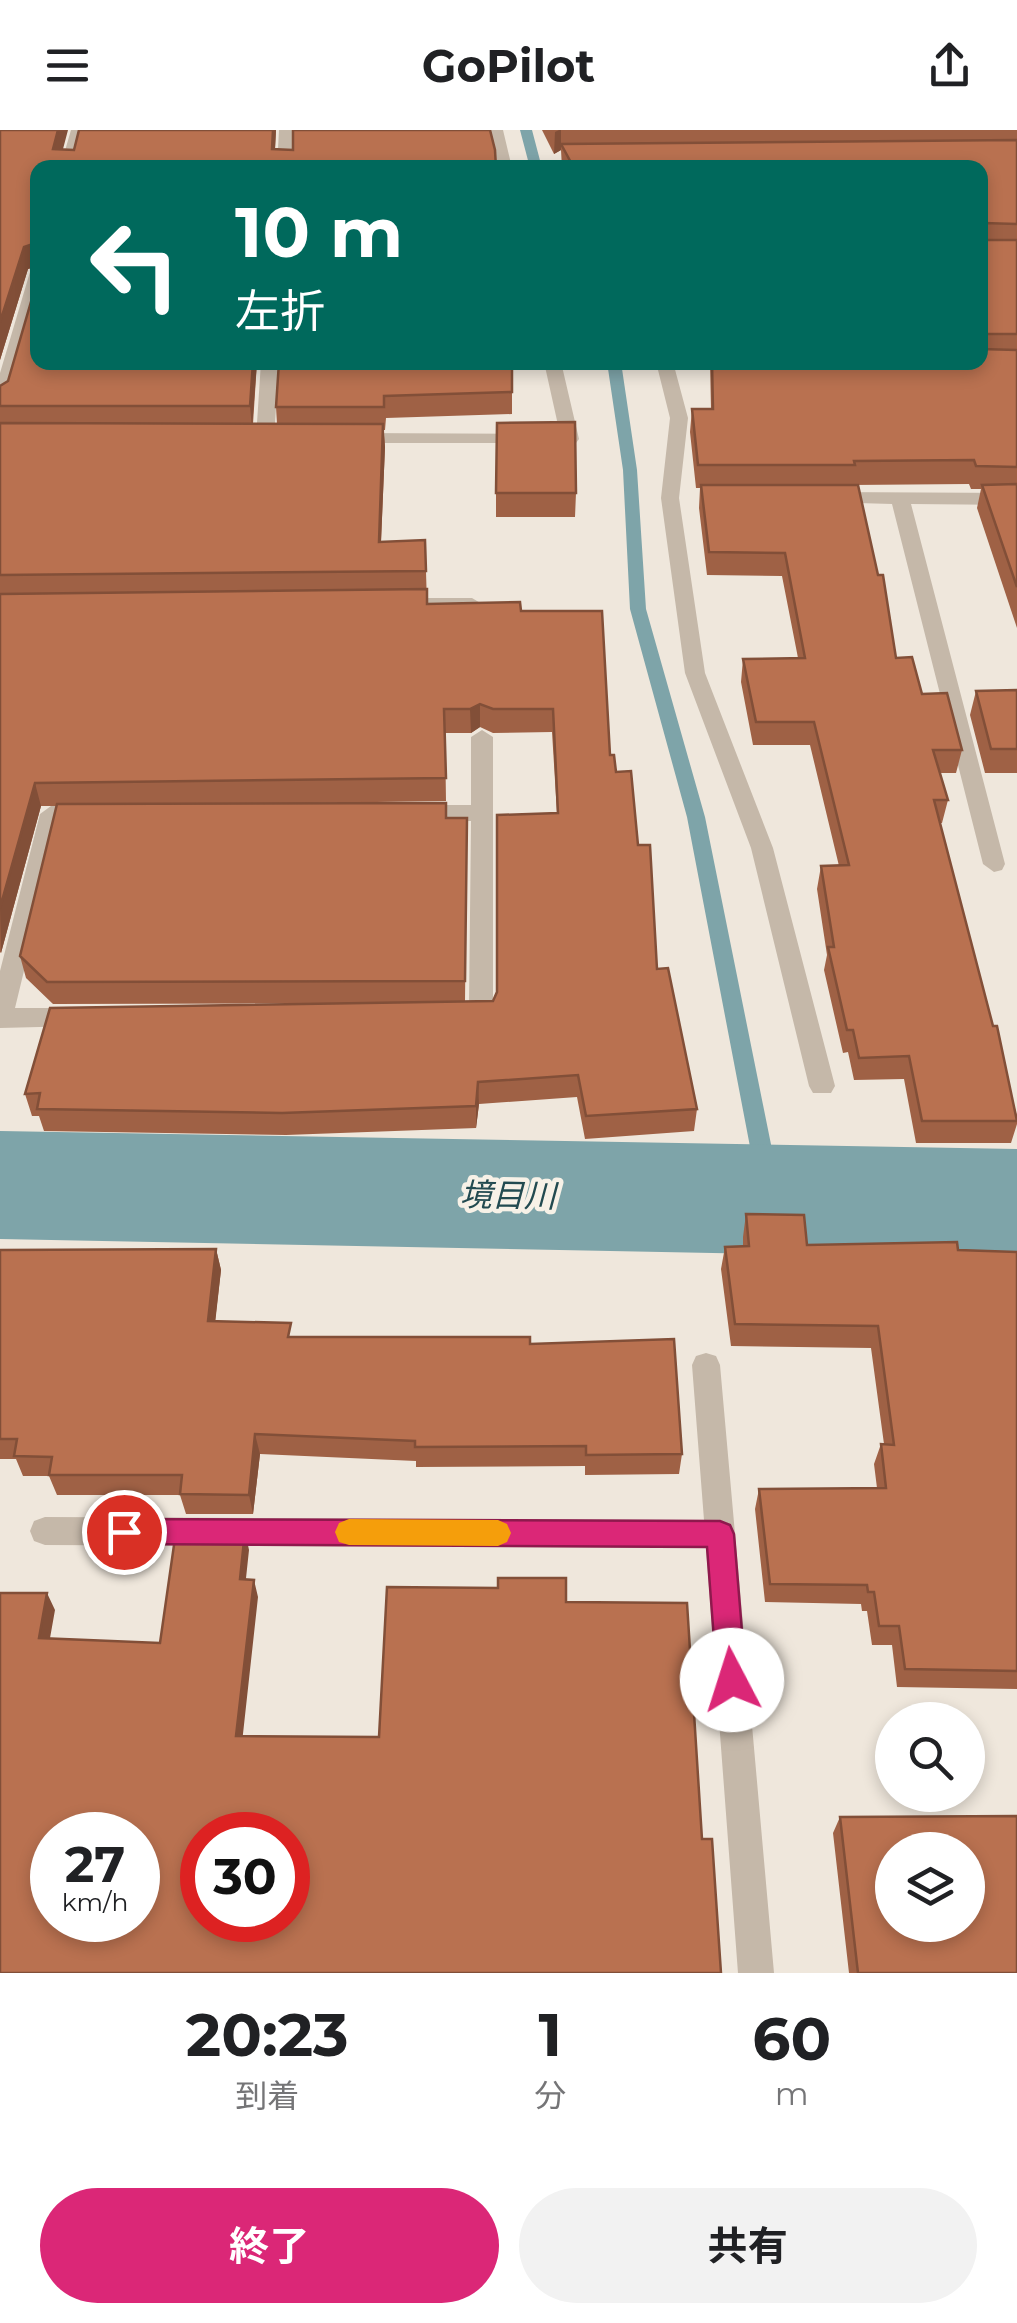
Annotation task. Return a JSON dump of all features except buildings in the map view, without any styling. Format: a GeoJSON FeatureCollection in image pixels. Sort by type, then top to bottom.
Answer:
{"type":"FeatureCollection","features":[{"type":"Feature","properties":{"kind":"street"},"geometry":{"type":"LineString","coordinates":[[69,160],[78,130]]}},
{"type":"Feature","properties":{"kind":"street"},"geometry":{"type":"LineString","coordinates":[[284,160],[286,130]]}},
{"type":"Feature","properties":{"kind":"street"},"geometry":{"type":"LineString","coordinates":[[496,130],[503,160]]}},
{"type":"Feature","properties":{"kind":"street"},"geometry":{"type":"LineString","coordinates":[[0,403],[30,300]]}},
{"type":"Feature","properties":{"kind":"street"},"geometry":{"type":"LineString","coordinates":[[265,438],[269,370]]}},
{"type":"Feature","properties":{"kind":"street"},"geometry":{"type":"LineString","coordinates":[[341,438],[570,439],[554,370]]}},
{"type":"Feature","properties":{"kind":"street"},"geometry":{"type":"LineString","coordinates":[[666,370],[679,418],[679,498],[695,673],[762,848],[822,1086]]}},
{"type":"Feature","properties":{"kind":"street"},"geometry":{"type":"LineString","coordinates":[[804,498],[1017,499]]}},
{"type":"Feature","properties":{"kind":"street"},"geometry":{"type":"LineString","coordinates":[[900,498],[994,864]]}},
{"type":"Feature","properties":{"kind":"street"},"geometry":{"type":"LineString","coordinates":[[374,604],[492,604]]}},
{"type":"Feature","properties":{"kind":"street"},"geometry":{"type":"LineString","coordinates":[[442,1016],[481,1016],[482,737]]}},
{"type":"Feature","properties":{"kind":"street"},"geometry":{"type":"LineString","coordinates":[[382,813],[479,813]]}},
{"type":"Feature","properties":{"kind":"street"},"geometry":{"type":"LineString","coordinates":[[96,1017],[0,1018],[51,814],[110,814]]}},
{"type":"Feature","properties":{"kind":"street"},"geometry":{"type":"LineString","coordinates":[[706,1366],[756,1973]]}},
{"type":"Feature","properties":{"kind":"street"},"geometry":{"type":"LineString","coordinates":[[45,1531],[720,1534]]}},
{"type":"Feature","properties":{"kind":"waterway"},"geometry":{"type":"LineString","coordinates":[[526,130],[534,160]]}},
{"type":"Feature","properties":{"kind":"waterway"},"geometry":{"type":"LineString","coordinates":[[615,370],[630,470],[638,609],[696,817],[771,1199]]}},
{"type":"Feature","properties":{"kind":"waterway","name":"境目川"},"geometry":{"type":"LineString","coordinates":[[0,1185],[1017,1204]]}},
{"type":"Feature","properties":{"kind":"waterway"},"geometry":{"type":"LineString","coordinates":[[983,1205],[993,1278]]}},
{"type":"Feature","properties":{"kind":"slow traffic"},"geometry":{"type":"LineString","coordinates":[[349,1532],[498,1533]]}},
{"type":"Feature","properties":{"kind":"route"},"geometry":{"type":"LineString","coordinates":[[124,1532],[720,1534],[732,1680]]}}]}
